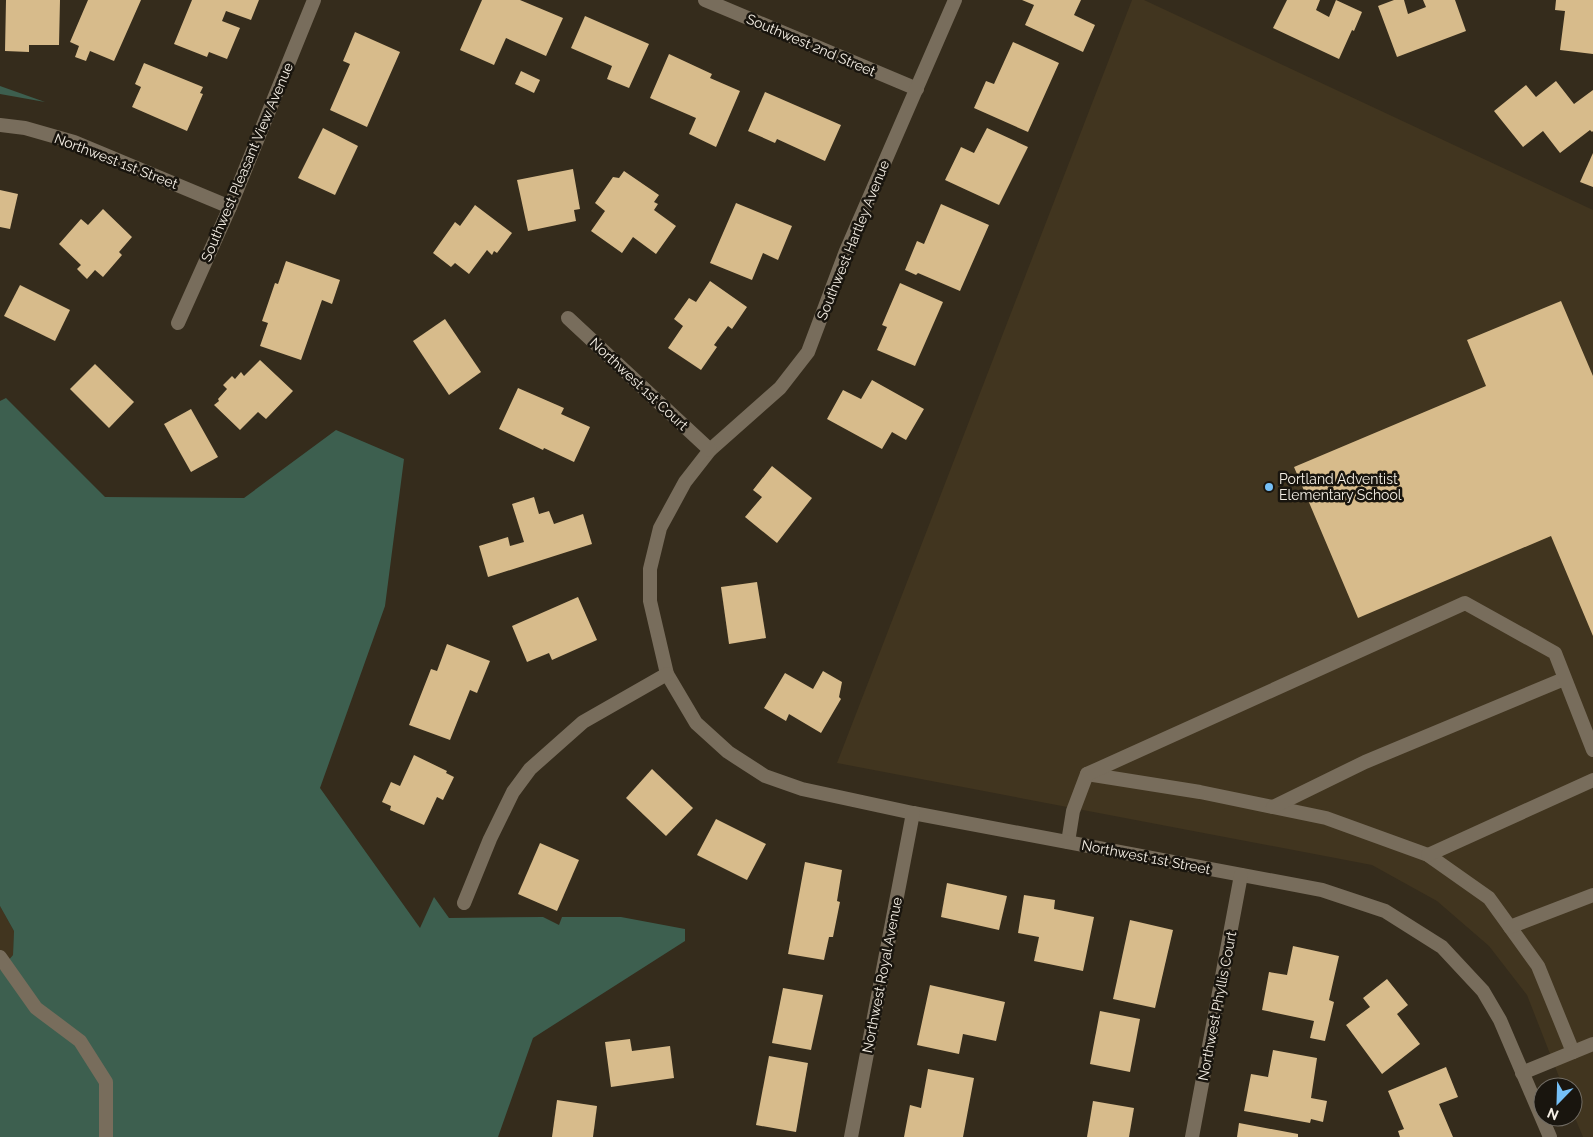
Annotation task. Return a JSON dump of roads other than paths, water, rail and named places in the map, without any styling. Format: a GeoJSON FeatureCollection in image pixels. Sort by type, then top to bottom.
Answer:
{"type":"FeatureCollection","features":[{"type":"Feature","properties":{"kind":"street","name":"Southwest Pleasant View Avenue"},"geometry":{"type":"LineString","coordinates":[[178,323],[230,207],[314,0]]}},
{"type":"Feature","properties":{"kind":"street","name":"Southwest 2nd Street"},"geometry":{"type":"LineString","coordinates":[[705,0],[917,89]]}},
{"type":"Feature","properties":{"kind":"street","name":"Southwest Hartley Avenue"},"geometry":{"type":"LineString","coordinates":[[667,674],[650,601],[650,570],[660,528],[685,482],[710,450],[780,388],[808,352],[846,251],[955,0]]}},
{"type":"Feature","properties":{"kind":"street","name":"Northwest 1st Street"},"geometry":{"type":"LineString","coordinates":[[0,125],[25,128],[74,142],[230,207]]}},
{"type":"Feature","properties":{"kind":"street","name":"Northwest 1st Court"},"geometry":{"type":"LineString","coordinates":[[568,318],[710,450]]}},
{"type":"Feature","properties":{"kind":"street"},"geometry":{"type":"LineString","coordinates":[[1068,842],[1073,811],[1087,774],[1465,603],[1555,653],[1593,750]]}},
{"type":"Feature","properties":{"kind":"street","name":"Northwest 1st Street"},"geometry":{"type":"LineString","coordinates":[[667,674],[696,722],[728,752],[765,776],[802,789],[913,813],[1322,890],[1386,910],[1442,947],[1483,991],[1500,1020],[1550,1137]]}},
{"type":"Feature","properties":{"kind":"street"},"geometry":{"type":"LineString","coordinates":[[464,903],[490,839],[513,792],[530,769],[583,722],[667,674]]}},
{"type":"Feature","properties":{"kind":"street"},"geometry":{"type":"LineString","coordinates":[[1273,807],[1365,762],[1564,679]]}},
{"type":"Feature","properties":{"kind":"street"},"geometry":{"type":"LineString","coordinates":[[1087,774],[1200,792],[1326,818],[1428,855],[1489,898],[1538,966],[1573,1052]]}},
{"type":"Feature","properties":{"kind":"street"},"geometry":{"type":"LineString","coordinates":[[1428,855],[1593,780]]}},
{"type":"Feature","properties":{"kind":"street","name":"Northwest Royal Avenue"},"geometry":{"type":"LineString","coordinates":[[851,1137],[913,813]]}},
{"type":"Feature","properties":{"kind":"street","name":"Northwest Phyllis Court"},"geometry":{"type":"LineString","coordinates":[[1192,1137],[1241,875]]}},
{"type":"Feature","properties":{"kind":"street"},"geometry":{"type":"LineString","coordinates":[[1510,927],[1593,895]]}},
{"type":"Feature","properties":{"kind":"street"},"geometry":{"type":"LineString","coordinates":[[0,957],[36,1008],[80,1041],[106,1082],[106,1137]]}},
{"type":"Feature","properties":{"kind":"street"},"geometry":{"type":"LineString","coordinates":[[1522,1073],[1593,1044]]}},
{"type":"Feature","properties":{"kind":"place","name":"Portland Adventist Elementary School"},"geometry":{"type":"Point","coordinates":[1269,487]}}]}
